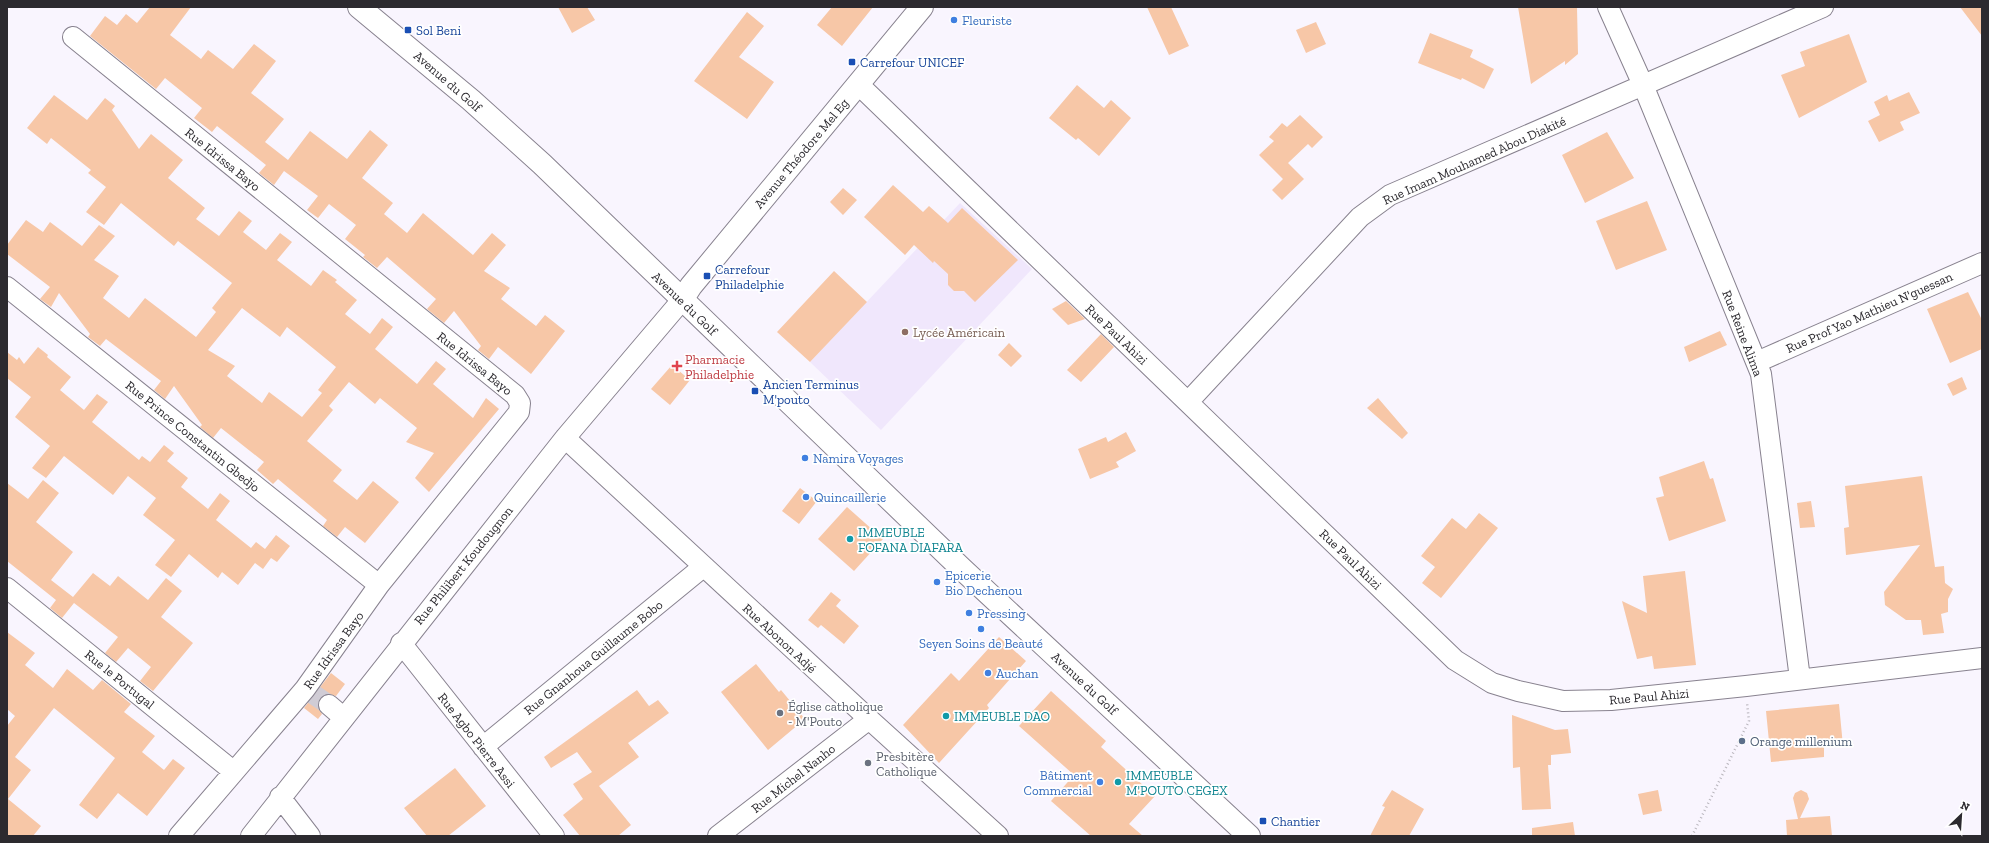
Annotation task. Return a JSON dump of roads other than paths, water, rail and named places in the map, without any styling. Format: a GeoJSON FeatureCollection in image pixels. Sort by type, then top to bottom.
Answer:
{"type":"FeatureCollection","features":[{"type":"Feature","properties":{"kind":"main road","name":"Avenue du Golf"},"geometry":{"type":"LineString","coordinates":[[359,7],[471,100],[542,164],[961,568],[1245,835]]}},
{"type":"Feature","properties":{"kind":"main road","name":"Avenue Théodore Mel Eg"},"geometry":{"type":"LineString","coordinates":[[682,300],[922,7]]}},
{"type":"Feature","properties":{"kind":"street","name":"Rue Reine Alima"},"geometry":{"type":"LineString","coordinates":[[1608,7],[1643,85],[1757,362],[1763,387],[1800,679]]}},
{"type":"Feature","properties":{"kind":"street","name":"Rue Imam Mouhamed Abou Diakité"},"geometry":{"type":"LineString","coordinates":[[1188,402],[1360,218],[1374,205],[1390,195],[1823,7]]}},
{"type":"Feature","properties":{"kind":"street","name":"Rue Idrissa Bayo"},"geometry":{"type":"LineString","coordinates":[[73,37],[518,399],[520,403],[519,412],[379,585],[308,690],[233,771],[179,836]]}},
{"type":"Feature","properties":{"kind":"street","name":"Rue Paul Ahizi"},"geometry":{"type":"LineString","coordinates":[[858,84],[1455,660],[1492,682],[1518,691],[1563,701],[1611,700],[1746,686],[1982,658]]}},
{"type":"Feature","properties":{"kind":"street","name":"Rue Prof Yao Mathieu N'guessan"},"geometry":{"type":"LineString","coordinates":[[1757,362],[1982,263]]}},
{"type":"Feature","properties":{"kind":"street","name":"Rue Prince Constantin Gbedjo"},"geometry":{"type":"LineString","coordinates":[[7,287],[379,585]]}},
{"type":"Feature","properties":{"kind":"street","name":"Rue Philibert Koudougnon"},"geometry":{"type":"LineString","coordinates":[[251,836],[280,797],[336,711],[401,643],[565,438],[682,300]]}},
{"type":"Feature","properties":{"kind":"street","name":"Rue Abonon Adjé"},"geometry":{"type":"LineString","coordinates":[[565,438],[703,567],[998,836]]}},
{"type":"Feature","properties":{"kind":"street","name":"Rue Gnanhoua Guillaume Bobo"},"geometry":{"type":"LineString","coordinates":[[483,747],[703,567]]}},
{"type":"Feature","properties":{"kind":"street","name":"Rue le Portugal"},"geometry":{"type":"LineString","coordinates":[[7,588],[233,771]]}},
{"type":"Feature","properties":{"kind":"street","name":"Rue Agbo Pierre Assi"},"geometry":{"type":"LineString","coordinates":[[401,643],[554,836]]}},
{"type":"Feature","properties":{"kind":"street","name":"Rue Michel Nanho"},"geometry":{"type":"LineString","coordinates":[[718,836],[869,719]]}},
{"type":"Feature","properties":{"kind":"street"},"geometry":{"type":"LineString","coordinates":[[280,797],[310,836]]}},
{"type":"Feature","properties":{"kind":"tunnel"},"geometry":{"type":"LineString","coordinates":[[310,692],[329,705]]}},
{"type":"Feature","properties":{"kind":"place","name":"Fleuriste"},"geometry":{"type":"Point","coordinates":[954,20]}},
{"type":"Feature","properties":{"kind":"place","name":"Sol Beni"},"geometry":{"type":"Point","coordinates":[408,30]}},
{"type":"Feature","properties":{"kind":"place","name":"Carrefour UNICEF"},"geometry":{"type":"Point","coordinates":[852,62]}},
{"type":"Feature","properties":{"kind":"place","name":"Carrefour Philadelphie"},"geometry":{"type":"Point","coordinates":[707,276]}},
{"type":"Feature","properties":{"kind":"place","name":"Lycée Américain"},"geometry":{"type":"Point","coordinates":[905,332]}},
{"type":"Feature","properties":{"kind":"place","name":"Pharmacie Philadelphie"},"geometry":{"type":"Point","coordinates":[677,366]}},
{"type":"Feature","properties":{"kind":"place","name":"Ancien Terminus M'pouto"},"geometry":{"type":"Point","coordinates":[755,391]}},
{"type":"Feature","properties":{"kind":"place","name":"Namira Voyages"},"geometry":{"type":"Point","coordinates":[805,458]}},
{"type":"Feature","properties":{"kind":"place","name":"Quincaillerie"},"geometry":{"type":"Point","coordinates":[806,497]}},
{"type":"Feature","properties":{"kind":"place","name":"IMMEUBLE FOFANA DIAFARA"},"geometry":{"type":"Point","coordinates":[850,539]}},
{"type":"Feature","properties":{"kind":"place","name":"Epicerie Bio Dechenou"},"geometry":{"type":"Point","coordinates":[937,582]}},
{"type":"Feature","properties":{"kind":"place","name":"Pressing"},"geometry":{"type":"Point","coordinates":[969,613]}},
{"type":"Feature","properties":{"kind":"place","name":"Seyen Soins de Beauté"},"geometry":{"type":"Point","coordinates":[981,629]}},
{"type":"Feature","properties":{"kind":"place","name":"Auchan"},"geometry":{"type":"Point","coordinates":[988,673]}},
{"type":"Feature","properties":{"kind":"place","name":"Église catholique - M'Pouto"},"geometry":{"type":"Point","coordinates":[780,713]}},
{"type":"Feature","properties":{"kind":"place","name":"IMMEUBLE DAO"},"geometry":{"type":"Point","coordinates":[946,716]}},
{"type":"Feature","properties":{"kind":"place","name":"Orange millenium"},"geometry":{"type":"Point","coordinates":[1742,741]}},
{"type":"Feature","properties":{"kind":"place","name":"Presbitère Catholique"},"geometry":{"type":"Point","coordinates":[868,763]}},
{"type":"Feature","properties":{"kind":"place","name":"Bâtiment Commercial"},"geometry":{"type":"Point","coordinates":[1100,782]}},
{"type":"Feature","properties":{"kind":"place","name":"IMMEUBLE M'POUTO CEGEX"},"geometry":{"type":"Point","coordinates":[1118,782]}},
{"type":"Feature","properties":{"kind":"place","name":"Chantier"},"geometry":{"type":"Point","coordinates":[1263,821]}}]}
